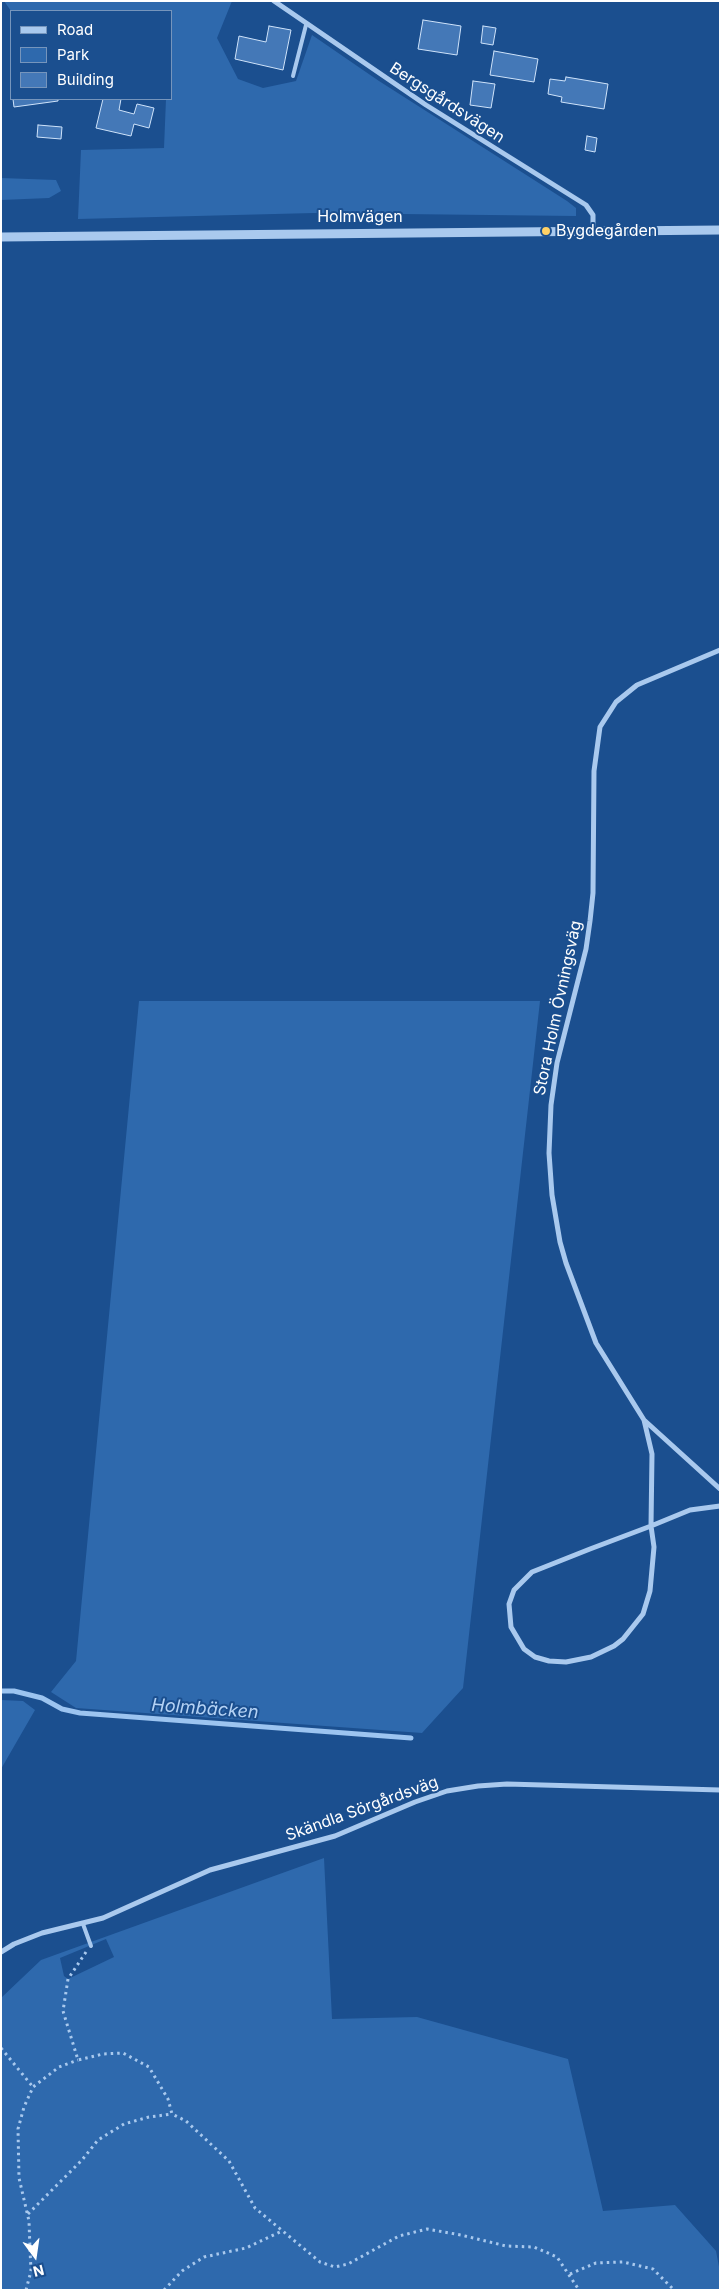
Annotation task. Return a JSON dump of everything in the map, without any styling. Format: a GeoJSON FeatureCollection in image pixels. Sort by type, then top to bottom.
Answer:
{"type":"FeatureCollection","features":[{"type":"Feature","properties":{"kind":"street","name":"Bergsgårdsvägen"},"geometry":{"type":"LineString","coordinates":[[274,1],[306,25],[441,114],[586,204],[593,215],[592,231]]}},
{"type":"Feature","properties":{"kind":"street","name":"Holmvägen"},"geometry":{"type":"LineString","coordinates":[[1,237],[720,230]]}},
{"type":"Feature","properties":{"kind":"street","name":"Stora Holm Övningsväg"},"geometry":{"type":"LineString","coordinates":[[720,650],[637,685],[616,702],[600,727],[594,771],[590,921],[586,949],[557,1063],[551,1105],[550,1154],[551,1186],[556,1224],[566,1263],[596,1343],[644,1420],[720,1489]]}},
{"type":"Feature","properties":{"kind":"street","name":"Stora Holm Övningsväg"},"geometry":{"type":"LineString","coordinates":[[644,1420],[652,1454],[651,1526],[654,1547],[649,1597],[643,1614],[623,1639],[614,1646],[591,1657],[566,1662],[542,1660],[524,1649],[515,1636],[509,1618],[512,1595],[520,1582],[541,1568],[651,1526],[690,1510],[720,1506]]}},
{"type":"Feature","properties":{"kind":"street","name":"Skändla Sörgårdsväg"},"geometry":{"type":"LineString","coordinates":[[1,1952],[35,1936],[82,1924],[122,1910],[210,1870],[335,1836],[423,1798],[466,1787],[526,1784],[720,1790]]}},
{"type":"Feature","properties":{"kind":"lane"},"geometry":{"type":"LineString","coordinates":[[293,76],[306,25]]}},
{"type":"Feature","properties":{"kind":"lane"},"geometry":{"type":"LineString","coordinates":[[82,1924],[91,1946]]}},
{"type":"Feature","properties":{"kind":"path"},"geometry":{"type":"LineString","coordinates":[[78,2060],[64,2011],[65,1990],[68,1979],[91,1946]]}},
{"type":"Feature","properties":{"kind":"path"},"geometry":{"type":"LineString","coordinates":[[1,2048],[33,2087]]}},
{"type":"Feature","properties":{"kind":"path"},"geometry":{"type":"LineString","coordinates":[[26,2290],[31,2271],[27,2214],[19,2178],[18,2129],[24,2107],[33,2087],[60,2067],[78,2060],[103,2054],[122,2054],[136,2058],[149,2067],[161,2084],[172,2114]]}},
{"type":"Feature","properties":{"kind":"path"},"geometry":{"type":"LineString","coordinates":[[27,2214],[82,2160],[98,2140],[124,2124],[149,2116],[172,2114],[186,2121],[229,2161],[255,2208],[320,2262],[334,2267],[362,2258],[400,2236],[427,2229],[506,2246],[534,2248],[557,2257],[579,2290]]}},
{"type":"Feature","properties":{"kind":"path"},"geometry":{"type":"LineString","coordinates":[[164,2290],[182,2271],[204,2258],[246,2248],[282,2231]]}},
{"type":"Feature","properties":{"kind":"path"},"geometry":{"type":"LineString","coordinates":[[570,2274],[596,2263],[623,2262],[653,2269],[674,2290]]}},
{"type":"Feature","properties":{"kind":"green space"},"geometry":{"type":"Polygon","coordinates":[[[4,1],[232,1],[217,38],[238,79],[263,88],[296,81],[312,35],[379,81],[567,201],[576,208],[576,216],[314,213],[78,219],[81,150],[164,148],[166,100],[172,100],[172,10],[10,10],[4,1]]]}},
{"type":"Feature","properties":{"kind":"green space"},"geometry":{"type":"Polygon","coordinates":[[[1,178],[56,180],[61,191],[49,198],[1,200],[1,178]]]}},
{"type":"Feature","properties":{"kind":"green space"},"geometry":{"type":"Polygon","coordinates":[[[139,1001],[540,1001],[463,1688],[422,1733],[76,1708],[51,1692],[76,1661],[139,1001]]]}},
{"type":"Feature","properties":{"kind":"green space"},"geometry":{"type":"Polygon","coordinates":[[[1,1700],[23,1701],[35,1710],[1,1769],[1,1700]]]}},
{"type":"Feature","properties":{"kind":"green space"},"geometry":{"type":"Polygon","coordinates":[[[324,1858],[332,2019],[417,2017],[568,2059],[603,2211],[675,2205],[716,2251],[720,2272],[720,2290],[1,2290],[1,1998],[41,1960],[324,1858]],[[106,1939],[60,1958],[64,1976],[68,1979],[114,1957],[106,1939]]]}},
{"type":"Feature","properties":{"kind":"building"},"geometry":{"type":"Polygon","coordinates":[[[423,20],[461,26],[457,55],[418,49],[423,20]]]}},
{"type":"Feature","properties":{"kind":"building"},"geometry":{"type":"Polygon","coordinates":[[[269,26],[291,30],[283,70],[235,59],[239,36],[266,42],[269,26]]]}},
{"type":"Feature","properties":{"kind":"building"},"geometry":{"type":"Polygon","coordinates":[[[483,26],[496,28],[493,45],[481,43],[483,26]]]}},
{"type":"Feature","properties":{"kind":"building"},"geometry":{"type":"Polygon","coordinates":[[[494,51],[538,59],[534,82],[490,75],[494,51]]]}},
{"type":"Feature","properties":{"kind":"building"},"geometry":{"type":"Polygon","coordinates":[[[566,77],[608,84],[604,109],[561,102],[562,97],[548,94],[550,79],[565,81],[566,77]]]}},
{"type":"Feature","properties":{"kind":"building"},"geometry":{"type":"Polygon","coordinates":[[[473,81],[495,84],[491,108],[470,105],[473,81]]]}},
{"type":"Feature","properties":{"kind":"building"},"geometry":{"type":"Polygon","coordinates":[[[13,100],[58,100],[58,101],[14,107],[13,100]]]}},
{"type":"Feature","properties":{"kind":"building"},"geometry":{"type":"Polygon","coordinates":[[[103,100],[121,100],[119,110],[134,114],[137,104],[154,108],[149,128],[134,124],[131,136],[96,128],[103,100]]]}},
{"type":"Feature","properties":{"kind":"building"},"geometry":{"type":"Polygon","coordinates":[[[38,125],[62,127],[61,139],[37,137],[38,125]]]}},
{"type":"Feature","properties":{"kind":"building"},"geometry":{"type":"Polygon","coordinates":[[[587,136],[597,138],[595,152],[585,150],[587,136]]]}},
{"type":"Feature","properties":{"kind":"waterway","name":"Holmbäcken"},"geometry":{"type":"LineString","coordinates":[[1,1691],[14,1691],[42,1698],[62,1709],[80,1713],[411,1738]]}},
{"type":"Feature","properties":{"kind":"place","name":"Bygdegården"},"geometry":{"type":"Point","coordinates":[546,231]}}]}
